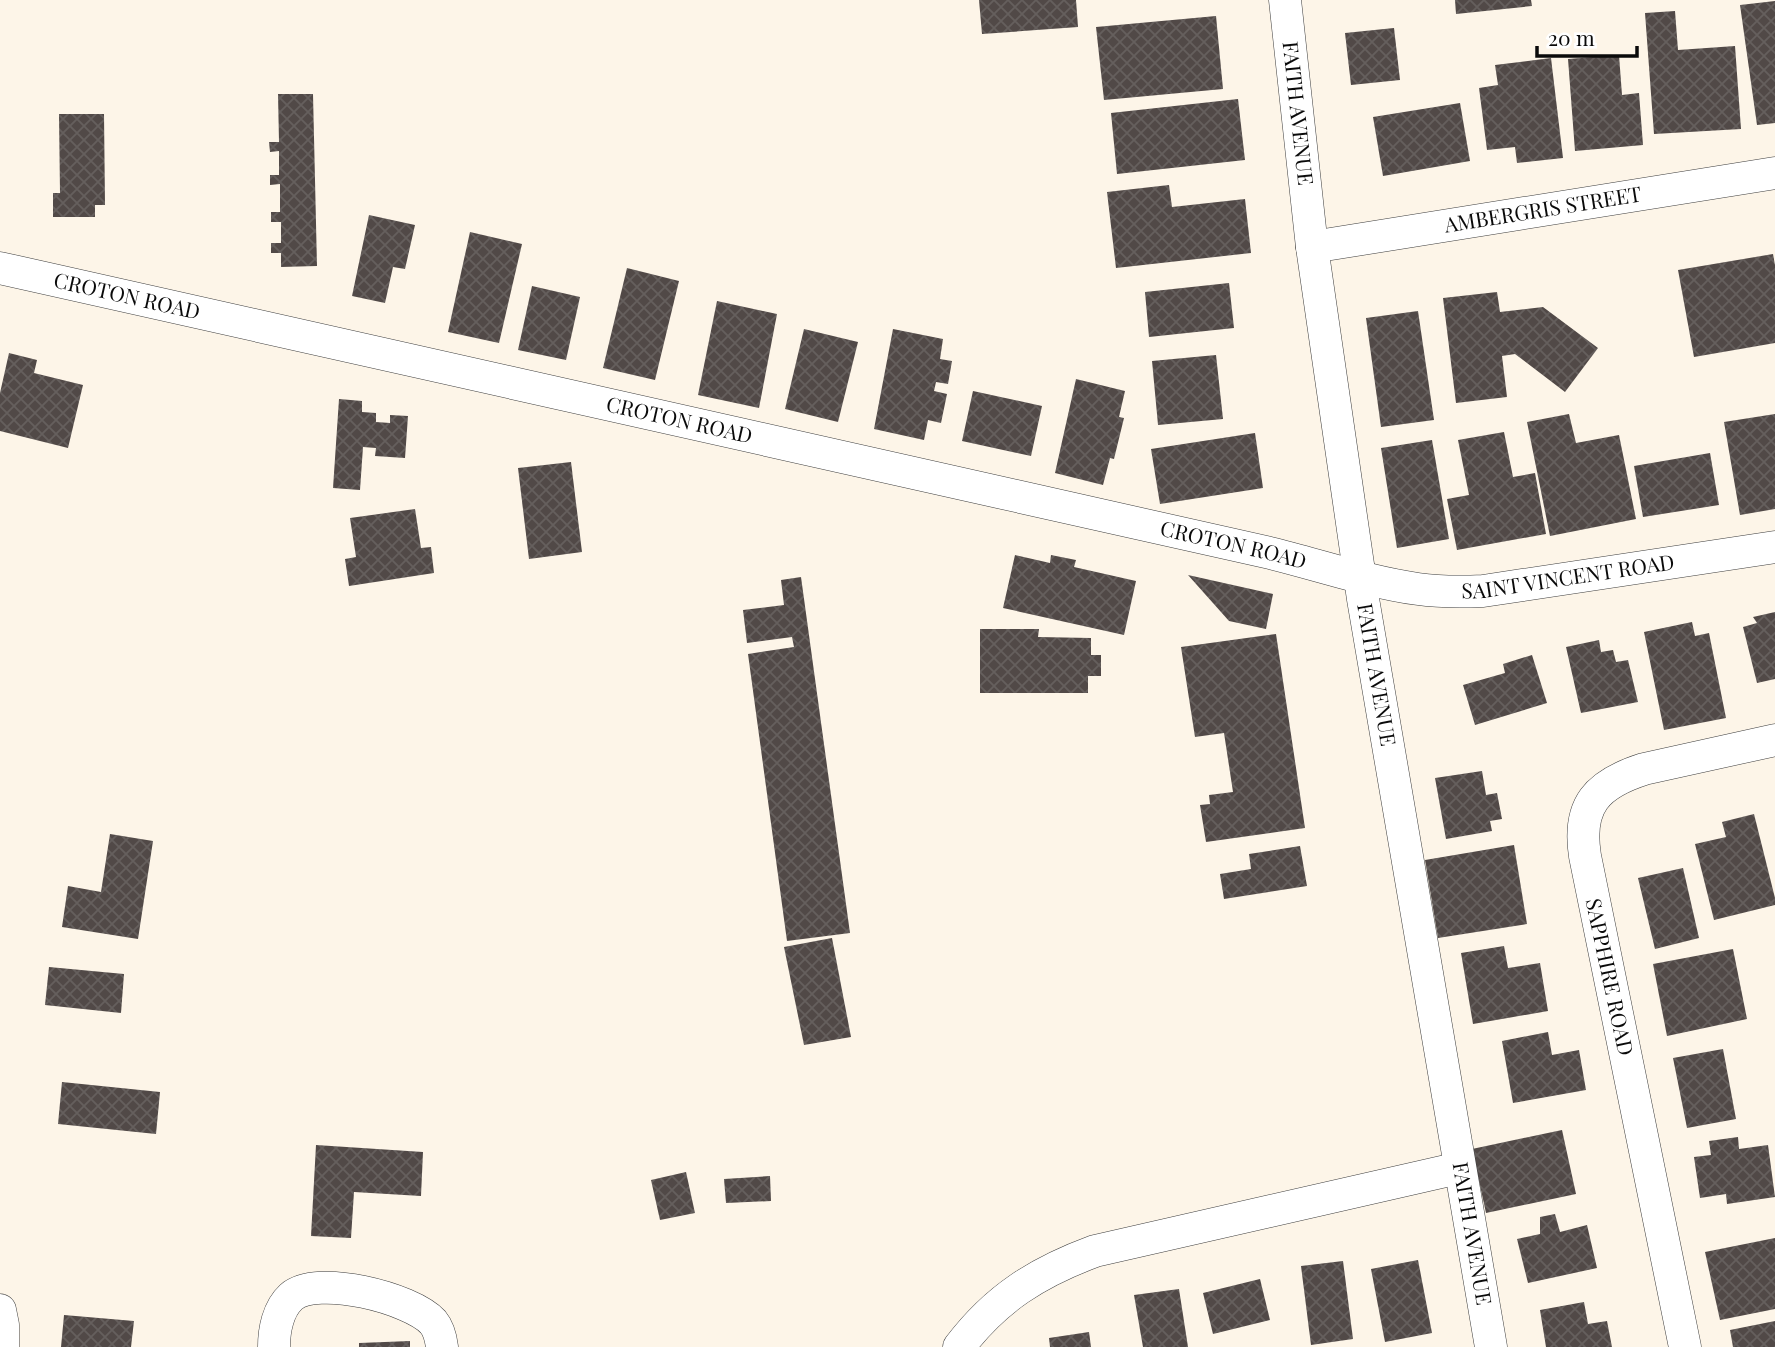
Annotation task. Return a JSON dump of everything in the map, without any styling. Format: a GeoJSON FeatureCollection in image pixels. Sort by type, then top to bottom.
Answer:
{"type":"FeatureCollection","features":[{"type":"Feature","properties":{"kind":"street","name":"FAITH AVENUE"},"geometry":{"type":"LineString","coordinates":[[1285,0],[1312,247],[1359,576],[1491,1347]]}},
{"type":"Feature","properties":{"kind":"street","name":"AMBERGRIS STREET"},"geometry":{"type":"LineString","coordinates":[[1312,247],[1775,173]]}},
{"type":"Feature","properties":{"kind":"street","name":"CROTON ROAD"},"geometry":{"type":"LineString","coordinates":[[0,268],[1256,550],[1359,576]]}},
{"type":"Feature","properties":{"kind":"street","name":"SAINT VINCENT ROAD"},"geometry":{"type":"LineString","coordinates":[[1359,576],[1420,590],[1483,591],[1775,547]]}},
{"type":"Feature","properties":{"kind":"street","name":"SAPPHIRE ROAD"},"geometry":{"type":"LineString","coordinates":[[1685,1347],[1585,856],[1583,823],[1597,794],[1623,776],[1775,740]]}},
{"type":"Feature","properties":{"kind":"street"},"geometry":{"type":"LineString","coordinates":[[959,1347],[1000,1302],[1061,1263],[1095,1251],[1459,1168]]}},
{"type":"Feature","properties":{"kind":"street"},"geometry":{"type":"LineString","coordinates":[[274,1347],[277,1322],[283,1307],[292,1296],[304,1290],[320,1288],[368,1292],[422,1314],[434,1324],[442,1347]]}},
{"type":"Feature","properties":{"kind":"street"},"geometry":{"type":"LineString","coordinates":[[0,1310],[4,1347]]}},
{"type":"Feature","properties":{"kind":"building"},"geometry":{"type":"Polygon","coordinates":[[[979,0],[1076,0],[1078,27],[982,34],[979,0]]]}},
{"type":"Feature","properties":{"kind":"building"},"geometry":{"type":"Polygon","coordinates":[[[1455,0],[1531,0],[1532,6],[1456,14],[1455,0]]]}},
{"type":"Feature","properties":{"kind":"building"},"geometry":{"type":"Polygon","coordinates":[[[1775,1],[1775,123],[1757,125],[1740,5],[1775,1]]]}},
{"type":"Feature","properties":{"kind":"building"},"geometry":{"type":"Polygon","coordinates":[[[1675,11],[1678,50],[1735,46],[1741,129],[1654,134],[1645,13],[1675,11]]]}},
{"type":"Feature","properties":{"kind":"building"},"geometry":{"type":"Polygon","coordinates":[[[1216,16],[1223,89],[1104,100],[1096,27],[1216,16]]]}},
{"type":"Feature","properties":{"kind":"building"},"geometry":{"type":"Polygon","coordinates":[[[1394,28],[1400,80],[1351,85],[1345,33],[1394,28]]]}},
{"type":"Feature","properties":{"kind":"building"},"geometry":{"type":"Polygon","coordinates":[[[1619,55],[1622,95],[1639,93],[1643,145],[1575,151],[1568,59],[1619,55]]]}},
{"type":"Feature","properties":{"kind":"building"},"geometry":{"type":"Polygon","coordinates":[[[1551,58],[1563,158],[1517,163],[1515,147],[1487,150],[1479,88],[1498,85],[1495,65],[1551,58]]]}},
{"type":"Feature","properties":{"kind":"building"},"geometry":{"type":"Polygon","coordinates":[[[278,94],[313,94],[317,266],[281,267],[281,253],[271,253],[271,243],[281,243],[281,222],[271,222],[271,212],[280,212],[280,184],[270,185],[270,175],[279,175],[279,151],[270,152],[269,142],[279,142],[278,94]]]}},
{"type":"Feature","properties":{"kind":"building"},"geometry":{"type":"Polygon","coordinates":[[[1238,99],[1245,160],[1117,174],[1111,113],[1238,99]]]}},
{"type":"Feature","properties":{"kind":"building"},"geometry":{"type":"Polygon","coordinates":[[[1460,103],[1470,161],[1383,176],[1373,117],[1460,103]]]}},
{"type":"Feature","properties":{"kind":"building"},"geometry":{"type":"Polygon","coordinates":[[[59,114],[104,114],[105,205],[95,205],[95,217],[53,217],[53,193],[60,193],[59,114]]]}},
{"type":"Feature","properties":{"kind":"building"},"geometry":{"type":"Polygon","coordinates":[[[1169,185],[1172,207],[1245,199],[1251,253],[1116,268],[1107,192],[1169,185]]]}},
{"type":"Feature","properties":{"kind":"building"},"geometry":{"type":"Polygon","coordinates":[[[369,215],[415,225],[405,269],[393,267],[385,303],[352,296],[369,215]]]}},
{"type":"Feature","properties":{"kind":"building"},"geometry":{"type":"Polygon","coordinates":[[[470,232],[522,244],[499,343],[448,332],[470,232]]]}},
{"type":"Feature","properties":{"kind":"building"},"geometry":{"type":"Polygon","coordinates":[[[1773,254],[1775,343],[1694,357],[1678,270],[1773,254]]]}},
{"type":"Feature","properties":{"kind":"building"},"geometry":{"type":"Polygon","coordinates":[[[627,268],[679,281],[655,380],[603,368],[627,268]]]}},
{"type":"Feature","properties":{"kind":"building"},"geometry":{"type":"Polygon","coordinates":[[[1229,283],[1234,328],[1149,337],[1145,292],[1229,283]]]}},
{"type":"Feature","properties":{"kind":"building"},"geometry":{"type":"Polygon","coordinates":[[[532,286],[580,297],[566,360],[518,350],[532,286]]]}},
{"type":"Feature","properties":{"kind":"building"},"geometry":{"type":"Polygon","coordinates":[[[1497,292],[1500,312],[1543,307],[1598,348],[1565,392],[1515,354],[1502,356],[1507,397],[1456,403],[1443,298],[1497,292]]]}},
{"type":"Feature","properties":{"kind":"building"},"geometry":{"type":"Polygon","coordinates":[[[717,301],[777,314],[759,408],[698,395],[717,301]]]}},
{"type":"Feature","properties":{"kind":"building"},"geometry":{"type":"Polygon","coordinates":[[[1418,311],[1434,420],[1381,427],[1366,318],[1418,311]]]}},
{"type":"Feature","properties":{"kind":"building"},"geometry":{"type":"Polygon","coordinates":[[[804,329],[858,342],[838,422],[785,409],[804,329]]]}},
{"type":"Feature","properties":{"kind":"building"},"geometry":{"type":"Polygon","coordinates":[[[893,329],[943,339],[940,359],[952,361],[948,384],[936,382],[934,391],[947,394],[941,423],[928,420],[924,440],[874,429],[893,329]]]}},
{"type":"Feature","properties":{"kind":"building"},"geometry":{"type":"Polygon","coordinates":[[[9,353],[37,360],[34,373],[83,385],[68,448],[0,431],[0,393],[9,353]]]}},
{"type":"Feature","properties":{"kind":"building"},"geometry":{"type":"Polygon","coordinates":[[[1216,355],[1223,419],[1158,425],[1152,361],[1216,355]]]}},
{"type":"Feature","properties":{"kind":"building"},"geometry":{"type":"Polygon","coordinates":[[[1076,379],[1125,391],[1119,417],[1124,418],[1114,459],[1110,458],[1103,485],[1055,473],[1076,379]]]}},
{"type":"Feature","properties":{"kind":"building"},"geometry":{"type":"Polygon","coordinates":[[[973,391],[1042,406],[1031,456],[962,441],[973,391]]]}},
{"type":"Feature","properties":{"kind":"building"},"geometry":{"type":"Polygon","coordinates":[[[339,399],[362,401],[362,412],[376,413],[376,422],[390,423],[390,415],[408,416],[405,458],[375,456],[376,448],[363,447],[360,490],[333,488],[339,399]]]}},
{"type":"Feature","properties":{"kind":"building"},"geometry":{"type":"Polygon","coordinates":[[[1569,414],[1576,443],[1619,435],[1636,519],[1550,536],[1527,422],[1569,414]]]}},
{"type":"Feature","properties":{"kind":"building"},"geometry":{"type":"Polygon","coordinates":[[[1775,414],[1775,509],[1740,515],[1724,422],[1775,414]]]}},
{"type":"Feature","properties":{"kind":"building"},"geometry":{"type":"Polygon","coordinates":[[[1504,432],[1513,477],[1535,473],[1546,534],[1457,550],[1447,499],[1469,495],[1458,440],[1504,432]]]}},
{"type":"Feature","properties":{"kind":"building"},"geometry":{"type":"Polygon","coordinates":[[[1255,433],[1263,488],[1160,504],[1151,449],[1255,433]]]}},
{"type":"Feature","properties":{"kind":"building"},"geometry":{"type":"Polygon","coordinates":[[[1432,440],[1449,539],[1397,548],[1381,448],[1432,440]]]}},
{"type":"Feature","properties":{"kind":"building"},"geometry":{"type":"Polygon","coordinates":[[[1710,453],[1719,505],[1643,517],[1634,466],[1710,453]]]}},
{"type":"Feature","properties":{"kind":"building"},"geometry":{"type":"Polygon","coordinates":[[[571,462],[582,552],[529,559],[518,468],[571,462]]]}},
{"type":"Feature","properties":{"kind":"building"},"geometry":{"type":"Polygon","coordinates":[[[415,509],[421,548],[431,547],[434,573],[349,586],[345,559],[356,557],[350,518],[415,509]]]}},
{"type":"Feature","properties":{"kind":"building"},"geometry":{"type":"Polygon","coordinates":[[[1015,555],[1050,563],[1051,555],[1076,560],[1074,567],[1136,581],[1124,635],[1003,608],[1015,555]]]}},
{"type":"Feature","properties":{"kind":"building"},"geometry":{"type":"Polygon","coordinates":[[[1188,575],[1273,594],[1266,629],[1229,621],[1188,575]]]}},
{"type":"Feature","properties":{"kind":"building"},"geometry":{"type":"Polygon","coordinates":[[[801,577],[850,933],[787,941],[748,654],[794,647],[792,637],[747,643],[743,610],[784,605],[781,580],[801,577]]]}},
{"type":"Feature","properties":{"kind":"building"},"geometry":{"type":"Polygon","coordinates":[[[1775,612],[1775,679],[1757,683],[1743,627],[1757,623],[1753,617],[1775,612]]]}},
{"type":"Feature","properties":{"kind":"building"},"geometry":{"type":"Polygon","coordinates":[[[1692,622],[1695,636],[1709,633],[1726,718],[1664,730],[1644,632],[1692,622]]]}},
{"type":"Feature","properties":{"kind":"building"},"geometry":{"type":"Polygon","coordinates":[[[980,629],[1039,629],[1038,637],[1091,638],[1091,655],[1101,655],[1101,676],[1088,676],[1088,693],[980,693],[980,629]]]}},
{"type":"Feature","properties":{"kind":"building"},"geometry":{"type":"Polygon","coordinates":[[[1276,634],[1305,828],[1206,842],[1200,805],[1210,804],[1209,795],[1233,792],[1224,733],[1195,737],[1181,647],[1276,634]]]}},
{"type":"Feature","properties":{"kind":"building"},"geometry":{"type":"Polygon","coordinates":[[[1599,640],[1601,652],[1613,650],[1616,662],[1628,660],[1638,702],[1581,713],[1566,647],[1599,640]]]}},
{"type":"Feature","properties":{"kind":"building"},"geometry":{"type":"Polygon","coordinates":[[[1532,655],[1547,703],[1475,725],[1463,685],[1505,673],[1503,664],[1532,655]]]}},
{"type":"Feature","properties":{"kind":"building"},"geometry":{"type":"Polygon","coordinates":[[[1482,771],[1486,795],[1497,793],[1502,819],[1490,821],[1492,831],[1446,839],[1435,778],[1482,771]]]}},
{"type":"Feature","properties":{"kind":"building"},"geometry":{"type":"Polygon","coordinates":[[[1754,814],[1775,905],[1714,920],[1695,844],[1726,837],[1722,822],[1754,814]]]}},
{"type":"Feature","properties":{"kind":"building"},"geometry":{"type":"Polygon","coordinates":[[[110,834],[153,841],[138,939],[62,927],[68,886],[101,892],[110,834]]]}},
{"type":"Feature","properties":{"kind":"building"},"geometry":{"type":"Polygon","coordinates":[[[1514,845],[1527,924],[1438,938],[1425,860],[1514,845]]]}},
{"type":"Feature","properties":{"kind":"building"},"geometry":{"type":"Polygon","coordinates":[[[1300,846],[1307,886],[1224,899],[1220,874],[1251,869],[1249,854],[1300,846]]]}},
{"type":"Feature","properties":{"kind":"building"},"geometry":{"type":"Polygon","coordinates":[[[1683,868],[1699,938],[1655,949],[1638,878],[1683,868]]]}},
{"type":"Feature","properties":{"kind":"building"},"geometry":{"type":"Polygon","coordinates":[[[832,938],[851,1037],[804,1045],[784,947],[832,938]]]}},
{"type":"Feature","properties":{"kind":"building"},"geometry":{"type":"Polygon","coordinates":[[[1504,946],[1508,968],[1540,963],[1548,1011],[1473,1024],[1461,953],[1504,946]]]}},
{"type":"Feature","properties":{"kind":"building"},"geometry":{"type":"Polygon","coordinates":[[[1733,949],[1747,1019],[1667,1036],[1653,964],[1733,949]]]}},
{"type":"Feature","properties":{"kind":"building"},"geometry":{"type":"Polygon","coordinates":[[[49,967],[124,974],[121,1013],[45,1005],[49,967]]]}},
{"type":"Feature","properties":{"kind":"building"},"geometry":{"type":"Polygon","coordinates":[[[1548,1032],[1552,1055],[1579,1050],[1586,1090],[1513,1103],[1502,1041],[1548,1032]]]}},
{"type":"Feature","properties":{"kind":"building"},"geometry":{"type":"Polygon","coordinates":[[[1723,1049],[1736,1119],[1687,1128],[1673,1058],[1723,1049]]]}},
{"type":"Feature","properties":{"kind":"building"},"geometry":{"type":"Polygon","coordinates":[[[62,1082],[160,1092],[156,1134],[58,1124],[62,1082]]]}},
{"type":"Feature","properties":{"kind":"building"},"geometry":{"type":"Polygon","coordinates":[[[1562,1130],[1576,1194],[1486,1213],[1472,1149],[1562,1130]]]}},
{"type":"Feature","properties":{"kind":"building"},"geometry":{"type":"Polygon","coordinates":[[[1738,1137],[1739,1149],[1768,1145],[1775,1197],[1727,1204],[1726,1194],[1700,1198],[1694,1157],[1711,1155],[1709,1141],[1738,1137]]]}},
{"type":"Feature","properties":{"kind":"building"},"geometry":{"type":"Polygon","coordinates":[[[316,1145],[423,1152],[421,1196],[354,1192],[351,1238],[311,1236],[316,1145]]]}},
{"type":"Feature","properties":{"kind":"building"},"geometry":{"type":"Polygon","coordinates":[[[686,1172],[695,1213],[660,1220],[651,1180],[686,1172]]]}},
{"type":"Feature","properties":{"kind":"building"},"geometry":{"type":"Polygon","coordinates":[[[770,1176],[771,1201],[726,1203],[724,1179],[770,1176]]]}},
{"type":"Feature","properties":{"kind":"building"},"geometry":{"type":"Polygon","coordinates":[[[1555,1214],[1560,1232],[1587,1225],[1597,1268],[1528,1283],[1517,1239],[1540,1234],[1540,1217],[1555,1214]]]}},
{"type":"Feature","properties":{"kind":"building"},"geometry":{"type":"Polygon","coordinates":[[[1775,1238],[1775,1309],[1720,1320],[1705,1252],[1775,1238]]]}},
{"type":"Feature","properties":{"kind":"building"},"geometry":{"type":"Polygon","coordinates":[[[1418,1260],[1432,1333],[1385,1342],[1371,1269],[1418,1260]]]}},
{"type":"Feature","properties":{"kind":"building"},"geometry":{"type":"Polygon","coordinates":[[[1343,1261],[1353,1339],[1311,1345],[1301,1266],[1343,1261]]]}},
{"type":"Feature","properties":{"kind":"building"},"geometry":{"type":"Polygon","coordinates":[[[1260,1279],[1270,1320],[1213,1334],[1203,1293],[1260,1279]]]}},
{"type":"Feature","properties":{"kind":"building"},"geometry":{"type":"Polygon","coordinates":[[[1179,1289],[1188,1347],[1143,1347],[1134,1295],[1179,1289]]]}},
{"type":"Feature","properties":{"kind":"building"},"geometry":{"type":"Polygon","coordinates":[[[1584,1302],[1588,1324],[1607,1321],[1612,1347],[1546,1347],[1540,1310],[1584,1302]]]}},
{"type":"Feature","properties":{"kind":"building"},"geometry":{"type":"Polygon","coordinates":[[[64,1315],[134,1321],[131,1347],[61,1347],[64,1315]]]}},
{"type":"Feature","properties":{"kind":"building"},"geometry":{"type":"Polygon","coordinates":[[[1775,1321],[1775,1347],[1733,1347],[1730,1330],[1775,1321]]]}},
{"type":"Feature","properties":{"kind":"building"},"geometry":{"type":"Polygon","coordinates":[[[1089,1332],[1091,1347],[1050,1347],[1049,1338],[1089,1332]]]}},
{"type":"Feature","properties":{"kind":"building"},"geometry":{"type":"Polygon","coordinates":[[[410,1341],[410,1347],[359,1347],[359,1343],[410,1341]]]}}]}
